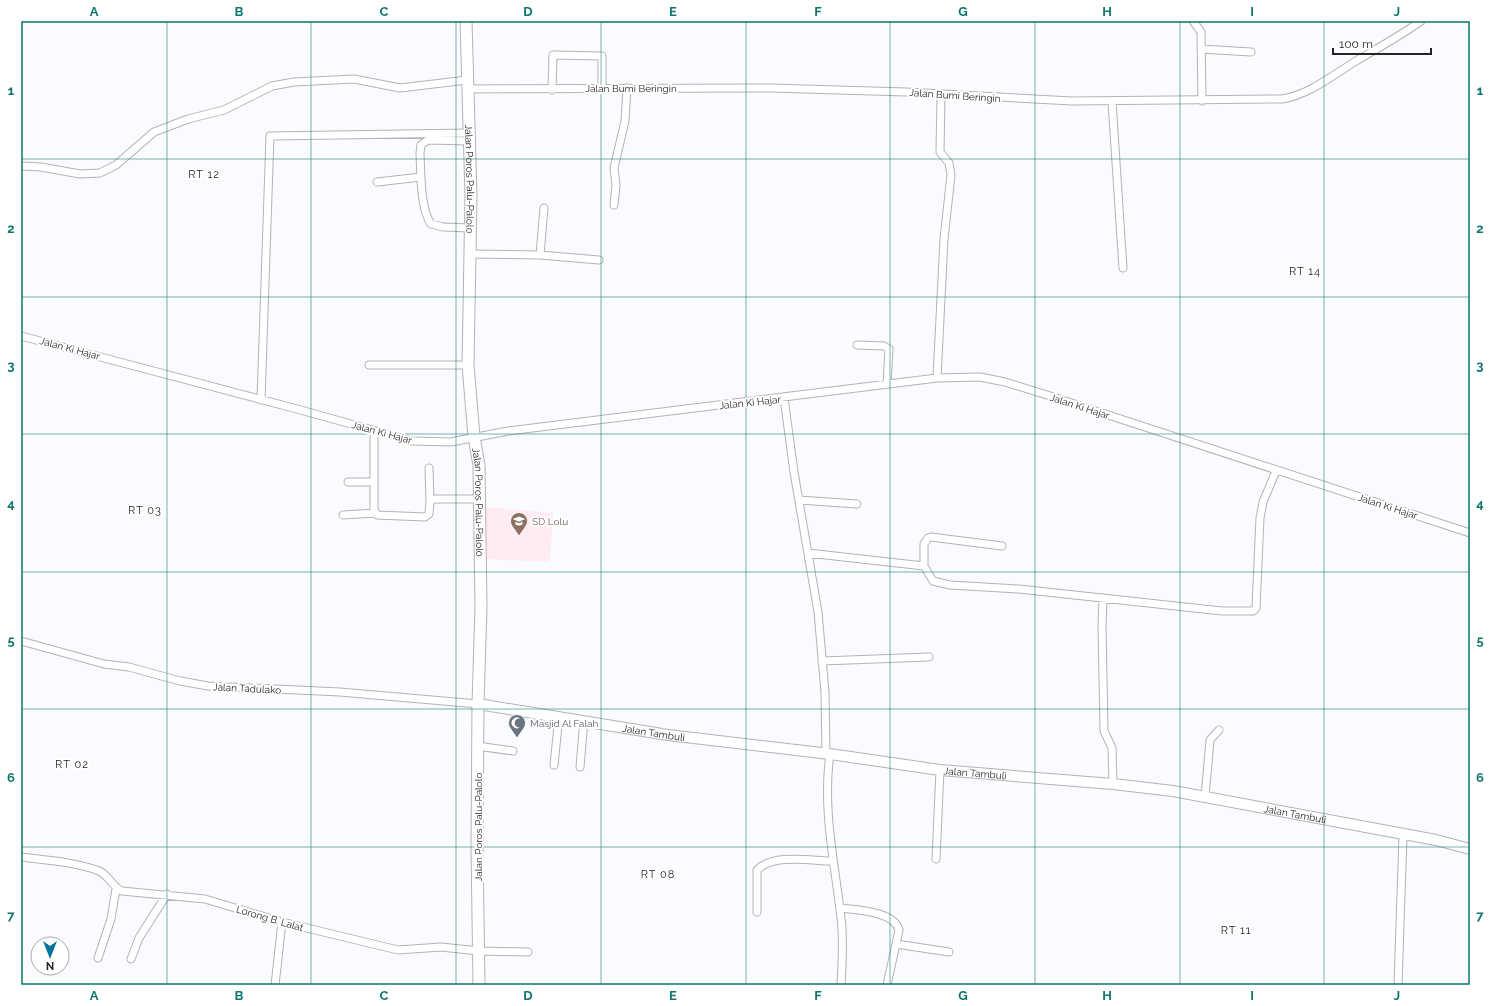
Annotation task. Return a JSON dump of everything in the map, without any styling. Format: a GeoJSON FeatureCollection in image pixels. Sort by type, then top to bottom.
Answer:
{"type":"FeatureCollection","features":[{"type":"Feature","properties":{"kind":"main road","name":"Jalan Poros Palu-Palolo"},"geometry":{"type":"LineString","coordinates":[[466,21],[467,85],[470,137],[468,365],[474,437],[479,466],[481,607],[478,704],[479,985]]}},
{"type":"Feature","properties":{"kind":"street"},"geometry":{"type":"LineString","coordinates":[[1193,21],[1201,32],[1202,101]]}},
{"type":"Feature","properties":{"kind":"street","name":"Jalan Bumi Beringin"},"geometry":{"type":"LineString","coordinates":[[21,166],[41,167],[80,174],[100,173],[116,165],[154,132],[188,119],[224,110],[272,86],[294,82],[354,79],[400,88],[467,85],[552,90],[602,88],[813,88],[1112,102],[1282,99],[1297,96],[1400,37],[1421,21]]}},
{"type":"Feature","properties":{"kind":"street"},"geometry":{"type":"LineString","coordinates":[[1201,49],[1251,52]]}},
{"type":"Feature","properties":{"kind":"street"},"geometry":{"type":"LineString","coordinates":[[552,90],[553,55],[602,56],[602,88]]}},
{"type":"Feature","properties":{"kind":"street"},"geometry":{"type":"LineString","coordinates":[[614,205],[614,168],[625,120],[627,88]]}},
{"type":"Feature","properties":{"kind":"street"},"geometry":{"type":"LineString","coordinates":[[937,378],[944,239],[951,175],[949,163],[940,152],[941,94]]}},
{"type":"Feature","properties":{"kind":"street"},"geometry":{"type":"LineString","coordinates":[[1112,102],[1123,268]]}},
{"type":"Feature","properties":{"kind":"street"},"geometry":{"type":"LineString","coordinates":[[261,400],[270,136],[470,137]]}},
{"type":"Feature","properties":{"kind":"street"},"geometry":{"type":"LineString","coordinates":[[470,137],[425,140],[420,148],[421,177],[427,217],[431,224],[443,227],[470,228]]}},
{"type":"Feature","properties":{"kind":"street"},"geometry":{"type":"LineString","coordinates":[[378,182],[421,177]]}},
{"type":"Feature","properties":{"kind":"street"},"geometry":{"type":"LineString","coordinates":[[540,255],[544,208]]}},
{"type":"Feature","properties":{"kind":"street"},"geometry":{"type":"LineString","coordinates":[[469,254],[540,255],[599,260]]}},
{"type":"Feature","properties":{"kind":"street","name":"Jalan Ki Hajar"},"geometry":{"type":"LineString","coordinates":[[21,336],[415,442],[444,442],[508,431],[937,378],[972,376],[1005,382],[1470,533]]}},
{"type":"Feature","properties":{"kind":"street"},"geometry":{"type":"LineString","coordinates":[[857,345],[884,346],[889,349],[887,384]]}},
{"type":"Feature","properties":{"kind":"street"},"geometry":{"type":"LineString","coordinates":[[369,365],[468,365]]}},
{"type":"Feature","properties":{"kind":"street"},"geometry":{"type":"LineString","coordinates":[[784,398],[818,612],[828,754],[828,800],[833,861],[842,931],[841,985]]}},
{"type":"Feature","properties":{"kind":"street"},"geometry":{"type":"LineString","coordinates":[[374,431],[375,513]]}},
{"type":"Feature","properties":{"kind":"street"},"geometry":{"type":"LineString","coordinates":[[343,515],[375,513],[380,516],[426,517],[429,512],[430,501],[429,468]]}},
{"type":"Feature","properties":{"kind":"street"},"geometry":{"type":"LineString","coordinates":[[1002,546],[931,537],[928,538],[924,544],[924,566],[930,580],[938,583],[1103,598],[1222,611],[1256,610],[1260,518],[1263,502],[1276,471]]}},
{"type":"Feature","properties":{"kind":"street"},"geometry":{"type":"LineString","coordinates":[[348,482],[374,482]]}},
{"type":"Feature","properties":{"kind":"street"},"geometry":{"type":"LineString","coordinates":[[430,501],[436,499],[479,499]]}},
{"type":"Feature","properties":{"kind":"street"},"geometry":{"type":"LineString","coordinates":[[799,500],[857,504]]}},
{"type":"Feature","properties":{"kind":"street"},"geometry":{"type":"LineString","coordinates":[[808,553],[924,566]]}},
{"type":"Feature","properties":{"kind":"street"},"geometry":{"type":"LineString","coordinates":[[1103,598],[1102,626],[1104,731],[1105,736],[1112,748],[1113,784]]}},
{"type":"Feature","properties":{"kind":"street","name":"Jalan Tadulako"},"geometry":{"type":"LineString","coordinates":[[21,641],[104,664],[129,667],[180,681],[208,686],[340,692],[478,704]]}},
{"type":"Feature","properties":{"kind":"street"},"geometry":{"type":"LineString","coordinates":[[822,661],[928,657]]}},
{"type":"Feature","properties":{"kind":"street","name":"Jalan Tambuli"},"geometry":{"type":"LineString","coordinates":[[478,704],[584,720],[668,735],[828,754],[940,770],[1113,784],[1205,797],[1470,849]]}},
{"type":"Feature","properties":{"kind":"street"},"geometry":{"type":"LineString","coordinates":[[554,765],[559,716]]}},
{"type":"Feature","properties":{"kind":"street"},"geometry":{"type":"LineString","coordinates":[[580,767],[584,720]]}},
{"type":"Feature","properties":{"kind":"street"},"geometry":{"type":"LineString","coordinates":[[1205,797],[1210,740],[1219,730]]}},
{"type":"Feature","properties":{"kind":"street"},"geometry":{"type":"LineString","coordinates":[[478,746],[513,751]]}},
{"type":"Feature","properties":{"kind":"street"},"geometry":{"type":"LineString","coordinates":[[936,859],[940,770]]}},
{"type":"Feature","properties":{"kind":"street"},"geometry":{"type":"LineString","coordinates":[[1398,985],[1403,835]]}},
{"type":"Feature","properties":{"kind":"street"},"geometry":{"type":"LineString","coordinates":[[21,857],[98,870],[106,875],[116,889],[112,919],[98,958]]}},
{"type":"Feature","properties":{"kind":"street"},"geometry":{"type":"LineString","coordinates":[[757,912],[757,870],[763,864],[772,860],[833,861]]}},
{"type":"Feature","properties":{"kind":"street","name":"Lorong B. Lalat"},"geometry":{"type":"LineString","coordinates":[[116,889],[129,892],[167,894],[205,899],[282,922],[398,950],[441,947],[479,951],[528,952]]}},
{"type":"Feature","properties":{"kind":"street"},"geometry":{"type":"LineString","coordinates":[[130,959],[139,938],[167,894]]}},
{"type":"Feature","properties":{"kind":"street"},"geometry":{"type":"LineString","coordinates":[[840,908],[869,911],[892,920],[897,925],[899,930],[887,985]]}},
{"type":"Feature","properties":{"kind":"street"},"geometry":{"type":"LineString","coordinates":[[275,985],[282,922]]}},
{"type":"Feature","properties":{"kind":"street"},"geometry":{"type":"LineString","coordinates":[[896,944],[949,952]]}},
{"type":"Feature","properties":{"kind":"shaded area","name":"SD Lolu"},"geometry":{"type":"Polygon","coordinates":[[[486,507],[553,513],[550,562],[486,559],[486,507]]]}},
{"type":"Feature","properties":{"kind":"place","name":"SD Lolu"},"geometry":{"type":"Point","coordinates":[519,536]}},
{"type":"Feature","properties":{"kind":"place","name":"Masjid Al Falah"},"geometry":{"type":"Point","coordinates":[517,738]}},
{"type":"Feature","properties":{"kind":"district","name":"RT 12"},"geometry":{"type":"Point","coordinates":[204,174]}},
{"type":"Feature","properties":{"kind":"district","name":"RT 14"},"geometry":{"type":"Point","coordinates":[1305,271]}},
{"type":"Feature","properties":{"kind":"district","name":"RT 03"},"geometry":{"type":"Point","coordinates":[145,510]}},
{"type":"Feature","properties":{"kind":"district","name":"RT 02"},"geometry":{"type":"Point","coordinates":[72,764]}},
{"type":"Feature","properties":{"kind":"district","name":"RT 08"},"geometry":{"type":"Point","coordinates":[658,874]}},
{"type":"Feature","properties":{"kind":"district","name":"RT 11"},"geometry":{"type":"Point","coordinates":[1236,930]}}]}
